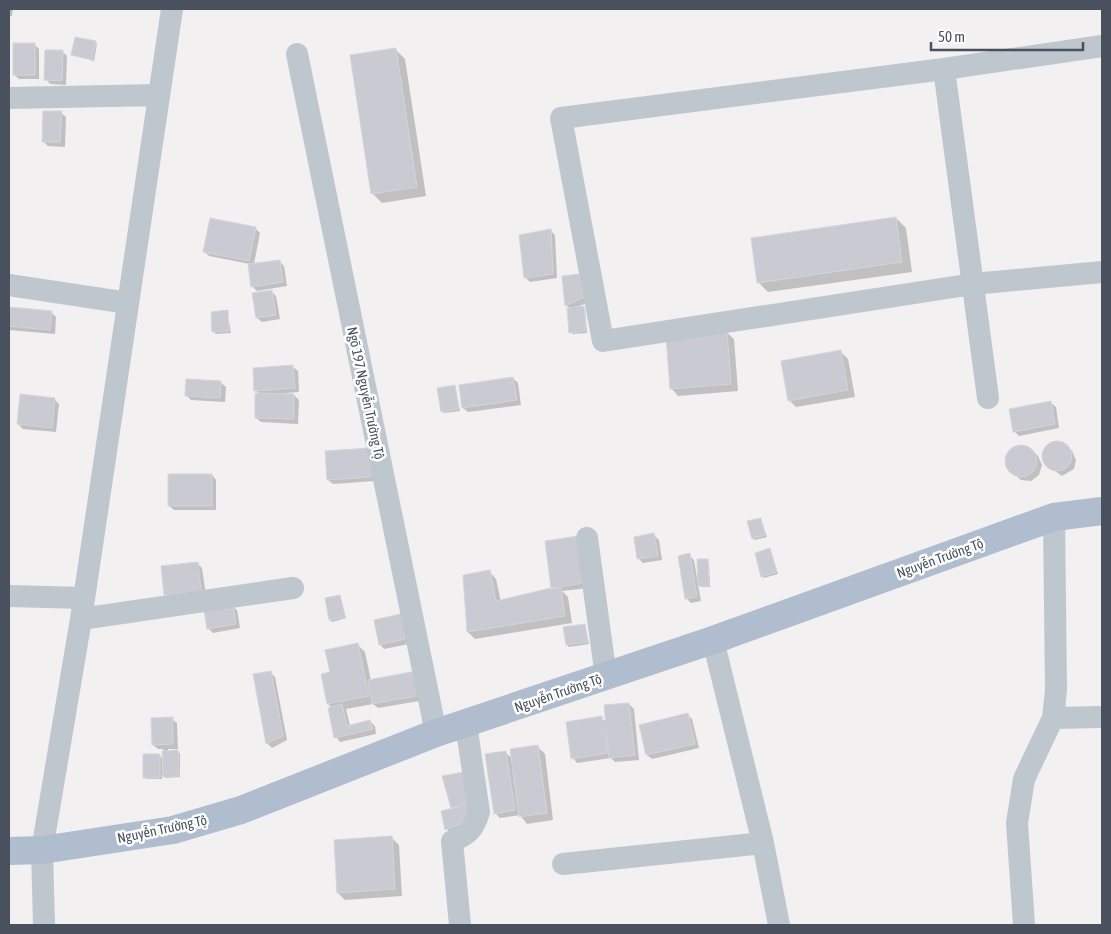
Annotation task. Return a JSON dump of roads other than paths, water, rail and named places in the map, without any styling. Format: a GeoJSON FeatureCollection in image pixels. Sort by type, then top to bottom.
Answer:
{"type":"FeatureCollection","features":[{"type":"Feature","properties":{"kind":"main road","name":"Nguyễn Trường Tộ"},"geometry":{"type":"LineString","coordinates":[[9,851],[42,850],[173,830],[242,810],[436,733],[713,640],[1054,517],[1102,511]]}},
{"type":"Feature","properties":{"kind":"street"},"geometry":{"type":"LineString","coordinates":[[44,925],[42,850],[83,608],[172,9]]}},
{"type":"Feature","properties":{"kind":"street"},"geometry":{"type":"LineString","coordinates":[[1102,46],[944,69],[562,118],[604,341],[973,284],[1102,272]]}},
{"type":"Feature","properties":{"kind":"street","name":"Ngõ 197 Nguyễn Trường Tộ"},"geometry":{"type":"LineString","coordinates":[[297,54],[436,733]]}},
{"type":"Feature","properties":{"kind":"street"},"geometry":{"type":"LineString","coordinates":[[944,69],[988,398]]}},
{"type":"Feature","properties":{"kind":"street"},"geometry":{"type":"LineString","coordinates":[[9,98],[159,96]]}},
{"type":"Feature","properties":{"kind":"street"},"geometry":{"type":"LineString","coordinates":[[9,285],[128,303]]}},
{"type":"Feature","properties":{"kind":"street"},"geometry":{"type":"LineString","coordinates":[[1024,925],[1017,823],[1024,779],[1053,718],[1056,690],[1054,517]]}},
{"type":"Feature","properties":{"kind":"street"},"geometry":{"type":"LineString","coordinates":[[587,538],[606,677]]}},
{"type":"Feature","properties":{"kind":"street"},"geometry":{"type":"LineString","coordinates":[[9,596],[83,608],[293,588]]}},
{"type":"Feature","properties":{"kind":"street"},"geometry":{"type":"LineString","coordinates":[[713,640],[763,843],[779,925]]}},
{"type":"Feature","properties":{"kind":"street"},"geometry":{"type":"LineString","coordinates":[[1053,718],[1102,717]]}},
{"type":"Feature","properties":{"kind":"street"},"geometry":{"type":"LineString","coordinates":[[460,925],[452,841],[467,835],[476,825],[480,812],[466,724]]}},
{"type":"Feature","properties":{"kind":"street"},"geometry":{"type":"LineString","coordinates":[[564,864],[763,843]]}}]}
